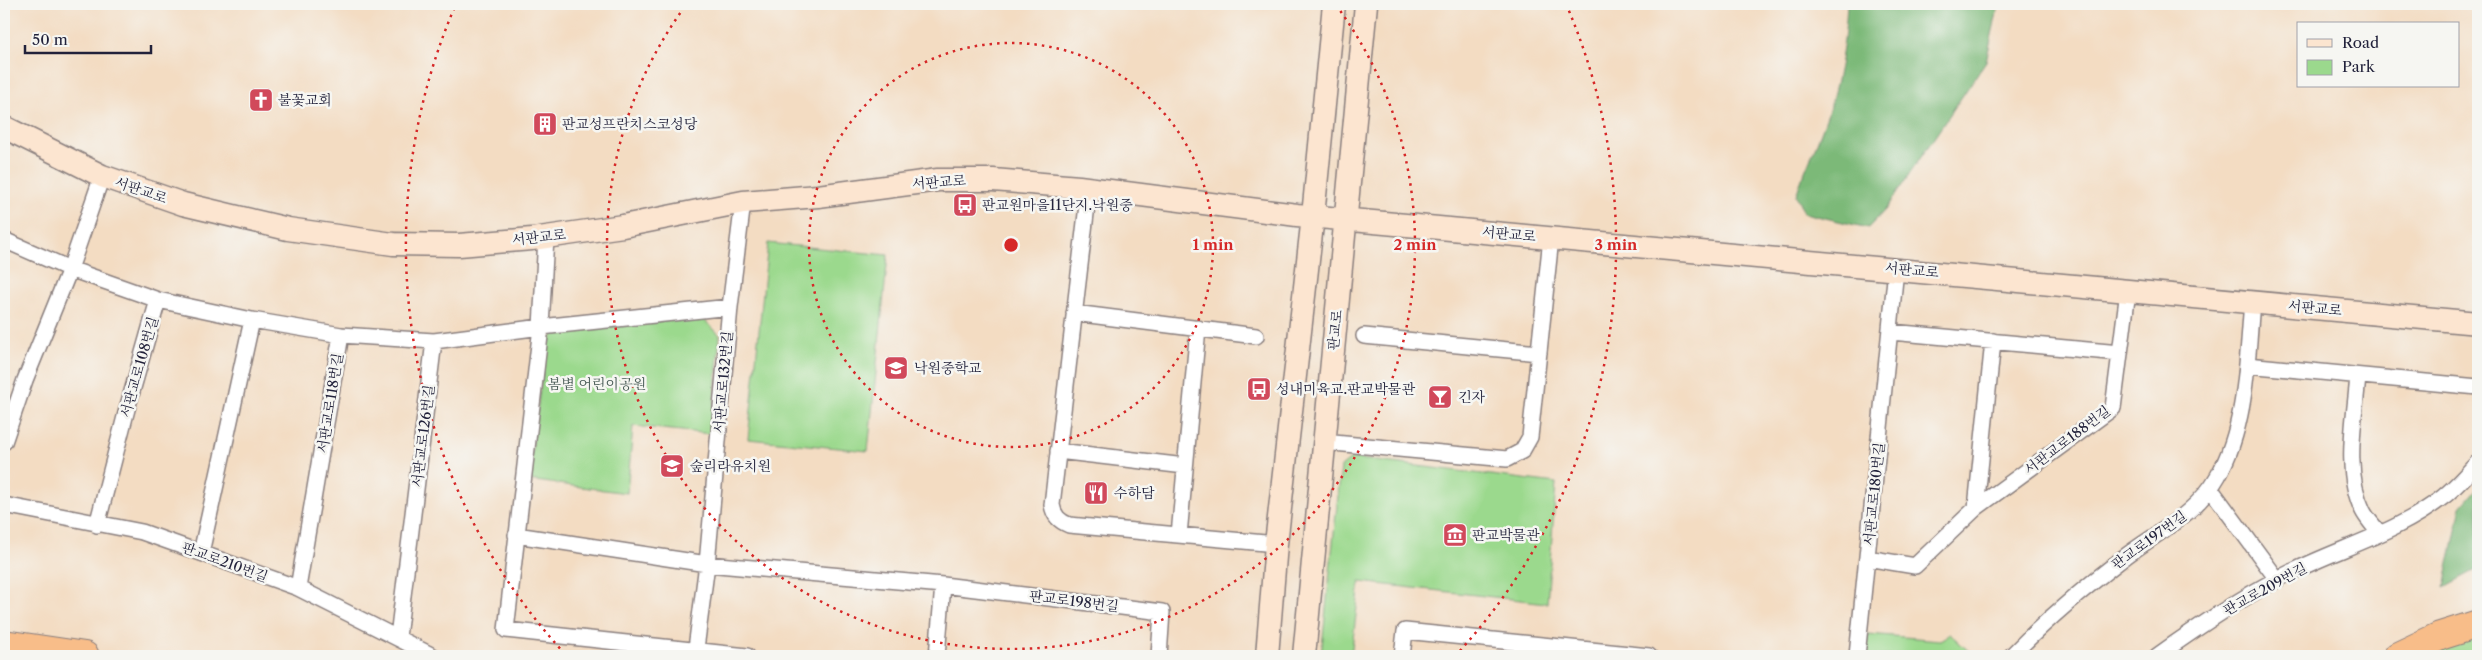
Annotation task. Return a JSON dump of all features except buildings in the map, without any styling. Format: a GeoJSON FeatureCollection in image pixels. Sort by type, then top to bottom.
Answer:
{"type":"FeatureCollection","features":[{"type":"Feature","properties":{"kind":"highway"},"geometry":{"type":"LineString","coordinates":[[2398,656],[2440,636],[2478,624]]}},
{"type":"Feature","properties":{"kind":"highway"},"geometry":{"type":"LineString","coordinates":[[4,644],[85,656]]}},
{"type":"Feature","properties":{"kind":"street"},"geometry":{"type":"LineString","coordinates":[[1267,656],[1276,544],[1313,216],[1334,4]]}},
{"type":"Feature","properties":{"kind":"street","name":"판교로"},"geometry":{"type":"LineString","coordinates":[[1304,656],[1366,4]]}},
{"type":"Feature","properties":{"kind":"street","name":"서판교로"},"geometry":{"type":"LineString","coordinates":[[4,127],[102,176],[159,196],[225,215],[288,229],[367,242],[459,245],[546,237],[624,226],[743,202],[801,198],[938,180],[993,180],[1089,188],[1346,220],[2478,323]]}},
{"type":"Feature","properties":{"kind":"street"},"geometry":{"type":"LineString","coordinates":[[4,442],[26,380],[70,269],[102,176]]}},
{"type":"Feature","properties":{"kind":"street"},"geometry":{"type":"LineString","coordinates":[[1089,188],[1052,505],[1057,518],[1069,525],[1276,544]]}},
{"type":"Feature","properties":{"kind":"street","name":"서판교로132번길"},"geometry":{"type":"LineString","coordinates":[[695,654],[707,564],[730,308],[743,202]]}},
{"type":"Feature","properties":{"kind":"street"},"geometry":{"type":"LineString","coordinates":[[546,237],[541,327],[506,630],[695,654],[747,656]]}},
{"type":"Feature","properties":{"kind":"street"},"geometry":{"type":"LineString","coordinates":[[1323,442],[1507,459],[1522,452],[1530,437],[1551,238]]}},
{"type":"Feature","properties":{"kind":"street","name":"서판교로108번길"},"geometry":{"type":"LineString","coordinates":[[4,240],[70,269],[158,300],[97,525]]}},
{"type":"Feature","properties":{"kind":"street","name":"서판교로180번길"},"geometry":{"type":"LineString","coordinates":[[1857,656],[1896,269]]}},
{"type":"Feature","properties":{"kind":"street","name":"서판교로188번길"},"geometry":{"type":"LineString","coordinates":[[1867,558],[1915,566],[1976,508],[2113,408],[2128,291]]}},
{"type":"Feature","properties":{"kind":"street","name":"서판교로118번길"},"geometry":{"type":"LineString","coordinates":[[158,300],[252,320],[341,335],[298,588]]}},
{"type":"Feature","properties":{"kind":"street","name":"판교로197번길"},"geometry":{"type":"LineString","coordinates":[[2011,656],[2062,608],[2123,558],[2177,522],[2210,488],[2222,468],[2234,438],[2246,365],[2252,302]]}},
{"type":"Feature","properties":{"kind":"street"},"geometry":{"type":"LineString","coordinates":[[341,335],[434,341],[541,327],[730,308]]}},
{"type":"Feature","properties":{"kind":"street"},"geometry":{"type":"LineString","coordinates":[[1074,312],[1256,336]]}},
{"type":"Feature","properties":{"kind":"street"},"geometry":{"type":"LineString","coordinates":[[201,553],[252,320]]}},
{"type":"Feature","properties":{"kind":"street"},"geometry":{"type":"LineString","coordinates":[[1179,535],[1198,328]]}},
{"type":"Feature","properties":{"kind":"street"},"geometry":{"type":"LineString","coordinates":[[1891,332],[2120,353]]}},
{"type":"Feature","properties":{"kind":"street"},"geometry":{"type":"LineString","coordinates":[[1364,336],[1539,353]]}},
{"type":"Feature","properties":{"kind":"street","name":"서판교로126번길"},"geometry":{"type":"LineString","coordinates":[[398,637],[434,341]]}},
{"type":"Feature","properties":{"kind":"street"},"geometry":{"type":"LineString","coordinates":[[1976,508],[1993,341]]}},
{"type":"Feature","properties":{"kind":"street"},"geometry":{"type":"LineString","coordinates":[[2246,365],[2478,387]]}},
{"type":"Feature","properties":{"kind":"street"},"geometry":{"type":"LineString","coordinates":[[2358,376],[2352,450],[2354,477],[2363,511],[2379,533]]}},
{"type":"Feature","properties":{"kind":"street"},"geometry":{"type":"LineString","coordinates":[[1058,451],[1185,466]]}},
{"type":"Feature","properties":{"kind":"street","name":"판교로209번길"},"geometry":{"type":"LineString","coordinates":[[2157,656],[2218,615],[2277,579],[2379,533],[2442,498],[2478,462]]}},
{"type":"Feature","properties":{"kind":"street"},"geometry":{"type":"LineString","coordinates":[[2210,488],[2277,579]]}},
{"type":"Feature","properties":{"kind":"street","name":"판교로210번길"},"geometry":{"type":"LineString","coordinates":[[4,505],[97,525],[142,532],[298,588],[433,656]]}},
{"type":"Feature","properties":{"kind":"street"},"geometry":{"type":"LineString","coordinates":[[516,535],[707,564],[943,585],[937,656]]}},
{"type":"Feature","properties":{"kind":"street","name":"판교로198번길"},"geometry":{"type":"LineString","coordinates":[[943,585],[1162,612],[1159,656]]}},
{"type":"Feature","properties":{"kind":"street"},"geometry":{"type":"LineString","coordinates":[[1402,656],[1405,631],[1623,655],[1649,656]]}},
{"type":"Feature","properties":{"kind":"green space"},"geometry":{"type":"Polygon","coordinates":[[[1847,4],[1999,4],[1986,61],[1886,209],[1868,228],[1804,213],[1796,195],[1833,98],[1845,35],[1847,4]]]}},
{"type":"Feature","properties":{"kind":"green space"},"geometry":{"type":"Polygon","coordinates":[[[768,243],[888,255],[868,451],[748,439],[768,243]]]}},
{"type":"Feature","properties":{"kind":"green space","name":"봄볕 어린이공원"},"geometry":{"type":"Polygon","coordinates":[[[701,317],[720,335],[711,434],[633,426],[627,493],[528,480],[545,351],[554,333],[701,317]]]}},
{"type":"Feature","properties":{"kind":"green space"},"geometry":{"type":"Polygon","coordinates":[[[1352,458],[1556,483],[1547,603],[1360,582],[1351,656],[1321,656],[1341,467],[1352,458]]]}},
{"type":"Feature","properties":{"kind":"green space"},"geometry":{"type":"Polygon","coordinates":[[[2478,487],[2478,569],[2444,587],[2461,507],[2478,487]]]}},
{"type":"Feature","properties":{"kind":"green space"},"geometry":{"type":"Polygon","coordinates":[[[2478,624],[2478,656],[2398,656],[2478,624]]]}},
{"type":"Feature","properties":{"kind":"green space"},"geometry":{"type":"Polygon","coordinates":[[[1868,634],[1940,640],[1950,634],[1974,656],[1866,656],[1868,634]]]}},
{"type":"Feature","properties":{"kind":"place","name":"불꽃교회"},"geometry":{"type":"Point","coordinates":[261,100]}},
{"type":"Feature","properties":{"kind":"place","name":"판교성프란치스코성당"},"geometry":{"type":"Point","coordinates":[545,124]}},
{"type":"Feature","properties":{"kind":"place","name":"판교원마을11단지.낙원중"},"geometry":{"type":"Point","coordinates":[965,205]}},
{"type":"Feature","properties":{"kind":"place","name":"낙원중학교"},"geometry":{"type":"Point","coordinates":[896,368]}},
{"type":"Feature","properties":{"kind":"place","name":"성내미육교.판교박물관"},"geometry":{"type":"Point","coordinates":[1259,389]}},
{"type":"Feature","properties":{"kind":"place","name":"긴자"},"geometry":{"type":"Point","coordinates":[1440,397]}},
{"type":"Feature","properties":{"kind":"place","name":"숲리라유치원"},"geometry":{"type":"Point","coordinates":[672,466]}},
{"type":"Feature","properties":{"kind":"place","name":"수하담"},"geometry":{"type":"Point","coordinates":[1096,493]}},
{"type":"Feature","properties":{"kind":"place","name":"판교박물관"},"geometry":{"type":"Point","coordinates":[1455,535]}}]}
